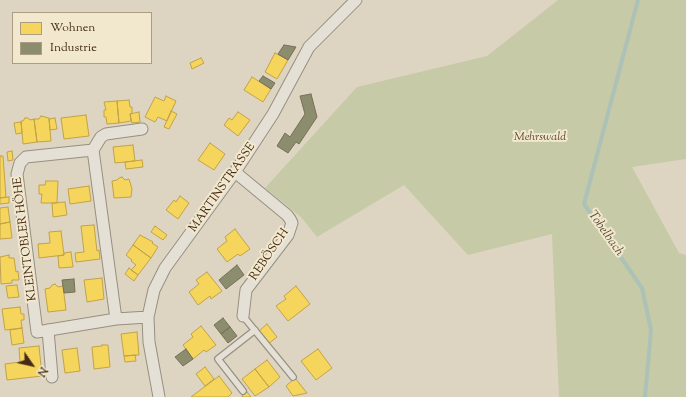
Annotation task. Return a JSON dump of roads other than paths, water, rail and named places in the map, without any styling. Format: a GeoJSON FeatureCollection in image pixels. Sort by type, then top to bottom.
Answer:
{"type":"FeatureCollection","features":[{"type":"Feature","properties":{"kind":"street","name":"MARTINSTRASSE"},"geometry":{"type":"LineString","coordinates":[[159,397],[149,342],[148,317],[154,290],[165,268],[235,172],[273,114],[309,47],[356,0]]}},
{"type":"Feature","properties":{"kind":"street"},"geometry":{"type":"LineString","coordinates":[[116,319],[93,150],[101,137],[106,134],[142,129]]}},
{"type":"Feature","properties":{"kind":"street","name":"KLEINTOBLER HÖHE"},"geometry":{"type":"LineString","coordinates":[[48,330],[37,332],[17,174],[20,163],[26,158],[93,150]]}},
{"type":"Feature","properties":{"kind":"street","name":"REBÖSCH"},"geometry":{"type":"LineString","coordinates":[[235,172],[287,215],[292,223],[288,235],[246,290],[243,316]]}},
{"type":"Feature","properties":{"kind":"street"},"geometry":{"type":"LineString","coordinates":[[52,377],[48,330],[116,319],[148,317]]}},
{"type":"Feature","properties":{"kind":"lane"},"geometry":{"type":"LineString","coordinates":[[243,316],[293,377]]}},
{"type":"Feature","properties":{"kind":"lane"},"geometry":{"type":"LineString","coordinates":[[243,391],[218,359],[255,330]]}},
{"type":"Feature","properties":{"kind":"waterway","name":"Tobelbach"},"geometry":{"type":"LineString","coordinates":[[638,0],[584,204],[642,288],[651,330],[645,397]]}},
{"type":"Feature","properties":{"kind":"park label","name":"Mehrswald"},"geometry":{"type":"Point","coordinates":[540,138]}}]}
